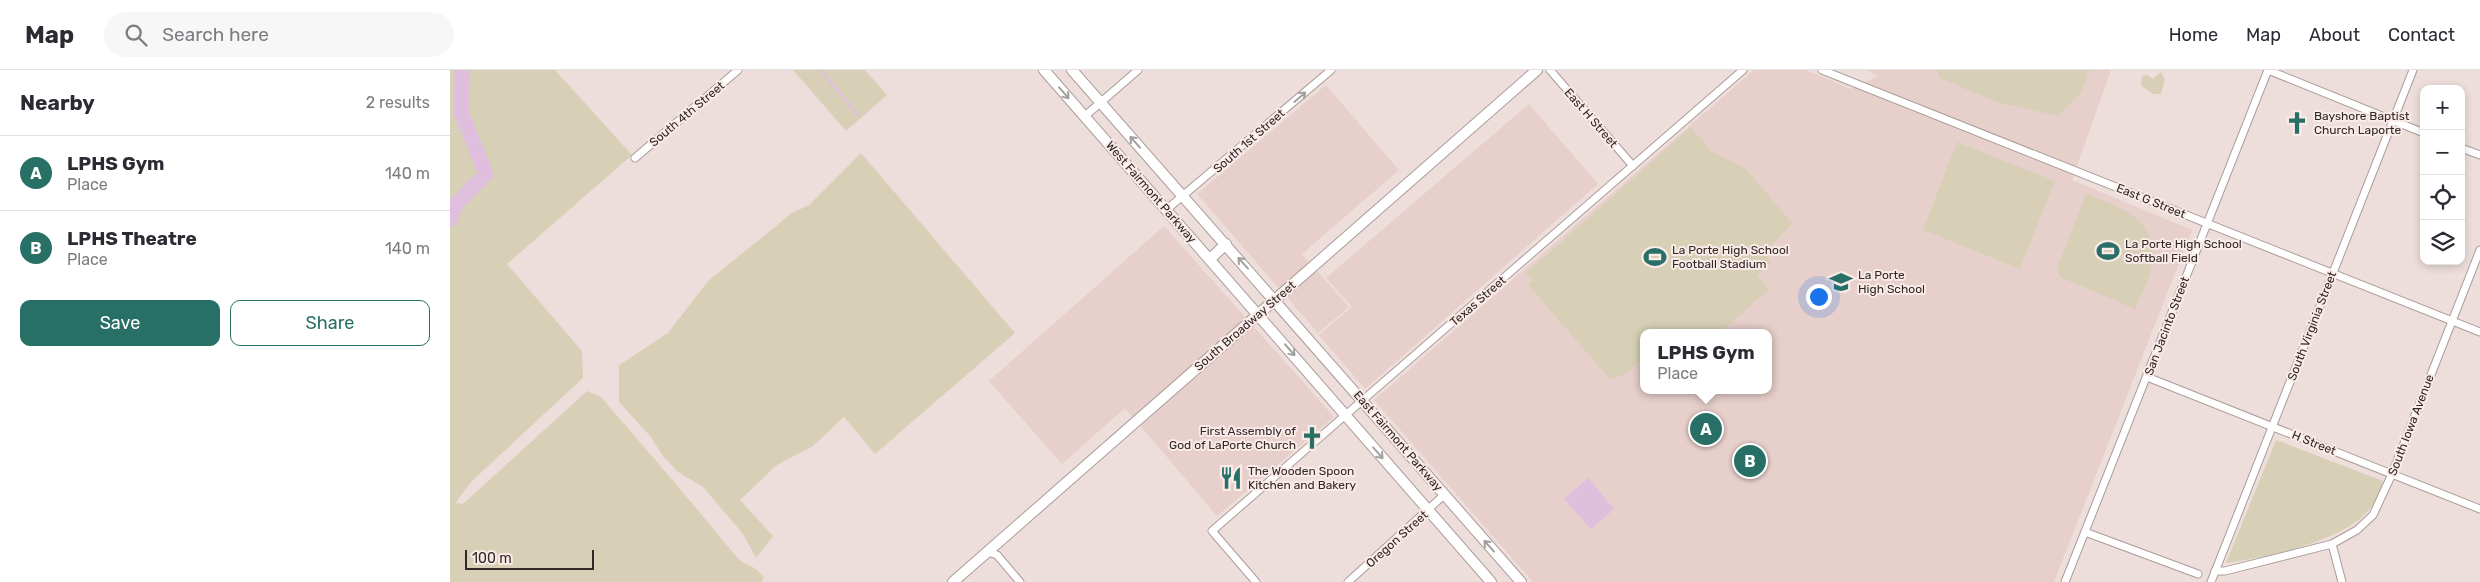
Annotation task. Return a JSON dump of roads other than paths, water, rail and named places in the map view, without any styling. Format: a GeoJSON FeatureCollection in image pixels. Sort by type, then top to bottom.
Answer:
{"type":"FeatureCollection","features":[{"type":"Feature","properties":{"kind":"main road","name":"West Fairmont Parkway"},"geometry":{"type":"LineString","coordinates":[[1044,70],[1258,314]]}},
{"type":"Feature","properties":{"kind":"main road","name":"West Fairmont Parkway"},"geometry":{"type":"LineString","coordinates":[[1072,70],[1275,299]]}},
{"type":"Feature","properties":{"kind":"main road","name":"South Broadway Street"},"geometry":{"type":"LineString","coordinates":[[953,582],[1537,70]]}},
{"type":"Feature","properties":{"kind":"main road"},"geometry":{"type":"LineString","coordinates":[[1210,259],[1226,244]]}},
{"type":"Feature","properties":{"kind":"main road","name":"East Fairmont Parkway"},"geometry":{"type":"LineString","coordinates":[[1275,299],[1521,582]]}},
{"type":"Feature","properties":{"kind":"main road","name":"East Fairmont Parkway"},"geometry":{"type":"LineString","coordinates":[[1258,314],[1491,582]]}},
{"type":"Feature","properties":{"kind":"street","name":"South 4th Street"},"geometry":{"type":"LineString","coordinates":[[635,158],[738,70]]}},
{"type":"Feature","properties":{"kind":"street"},"geometry":{"type":"LineString","coordinates":[[1084,116],[1138,70]]}},
{"type":"Feature","properties":{"kind":"street","name":"South 1st Street"},"geometry":{"type":"LineString","coordinates":[[1166,210],[1184,197],[1331,70]]}},
{"type":"Feature","properties":{"kind":"street","name":"East H Street"},"geometry":{"type":"LineString","coordinates":[[1550,70],[1633,166]]}},
{"type":"Feature","properties":{"kind":"street","name":"Texas Street"},"geometry":{"type":"LineString","coordinates":[[1256,582],[1212,531],[1346,417],[1743,70]]}},
{"type":"Feature","properties":{"kind":"street","name":"East G Street"},"geometry":{"type":"LineString","coordinates":[[1822,70],[2480,332]]}},
{"type":"Feature","properties":{"kind":"street"},"geometry":{"type":"LineString","coordinates":[[2268,70],[2420,131]]}},
{"type":"Feature","properties":{"kind":"street","name":"San Jacinto Street"},"geometry":{"type":"LineString","coordinates":[[2065,582],[2268,70]]}},
{"type":"Feature","properties":{"kind":"street","name":"South Virginia Street"},"geometry":{"type":"LineString","coordinates":[[2211,582],[2413,70]]}},
{"type":"Feature","properties":{"kind":"street"},"geometry":{"type":"LineString","coordinates":[[2465,149],[2480,155]]}},
{"type":"Feature","properties":{"kind":"street","name":"South Iowa Avenue"},"geometry":{"type":"LineString","coordinates":[[2215,571],[2225,571],[2332,544],[2357,530],[2373,515],[2392,474],[2480,250]]}},
{"type":"Feature","properties":{"kind":"street","name":"H Street"},"geometry":{"type":"LineString","coordinates":[[2147,377],[2480,509]]}},
{"type":"Feature","properties":{"kind":"street","name":"Oregon Street"},"geometry":{"type":"LineString","coordinates":[[1348,582],[1444,495]]}},
{"type":"Feature","properties":{"kind":"street"},"geometry":{"type":"LineString","coordinates":[[2085,532],[2198,574]]}},
{"type":"Feature","properties":{"kind":"street"},"geometry":{"type":"LineString","coordinates":[[2332,544],[2342,582]]}},
{"type":"Feature","properties":{"kind":"street"},"geometry":{"type":"LineString","coordinates":[[988,552],[997,556],[1020,582]]}},
{"type":"Feature","properties":{"kind":"waterway"},"geometry":{"type":"LineString","coordinates":[[450,220],[456,204],[486,174],[461,112],[462,70]]}},
{"type":"Feature","properties":{"kind":"waterway"},"geometry":{"type":"LineString","coordinates":[[820,70],[859,116]]}},
{"type":"Feature","properties":{"kind":"place","name":"Bayshore Baptist Church Laporte"},"geometry":{"type":"Point","coordinates":[2297,123]}},
{"type":"Feature","properties":{"kind":"place","name":"La Porte High School Softball Field"},"geometry":{"type":"Point","coordinates":[2108,251]}},
{"type":"Feature","properties":{"kind":"place","name":"La Porte High School Football Stadium"},"geometry":{"type":"Point","coordinates":[1655,257]}},
{"type":"Feature","properties":{"kind":"place","name":"La Porte High School"},"geometry":{"type":"Point","coordinates":[1841,282]}},
{"type":"Feature","properties":{"kind":"place","name":"LPHS Gym"},"geometry":{"type":"Point","coordinates":[1706,429]}},
{"type":"Feature","properties":{"kind":"place","name":"First Assembly of God of LaPorte Church"},"geometry":{"type":"Point","coordinates":[1312,438]}},
{"type":"Feature","properties":{"kind":"place","name":"LPHS Theatre"},"geometry":{"type":"Point","coordinates":[1750,461]}},
{"type":"Feature","properties":{"kind":"place","name":"The Wooden Spoon Kitchen and Bakery"},"geometry":{"type":"Point","coordinates":[1231,478]}}]}
